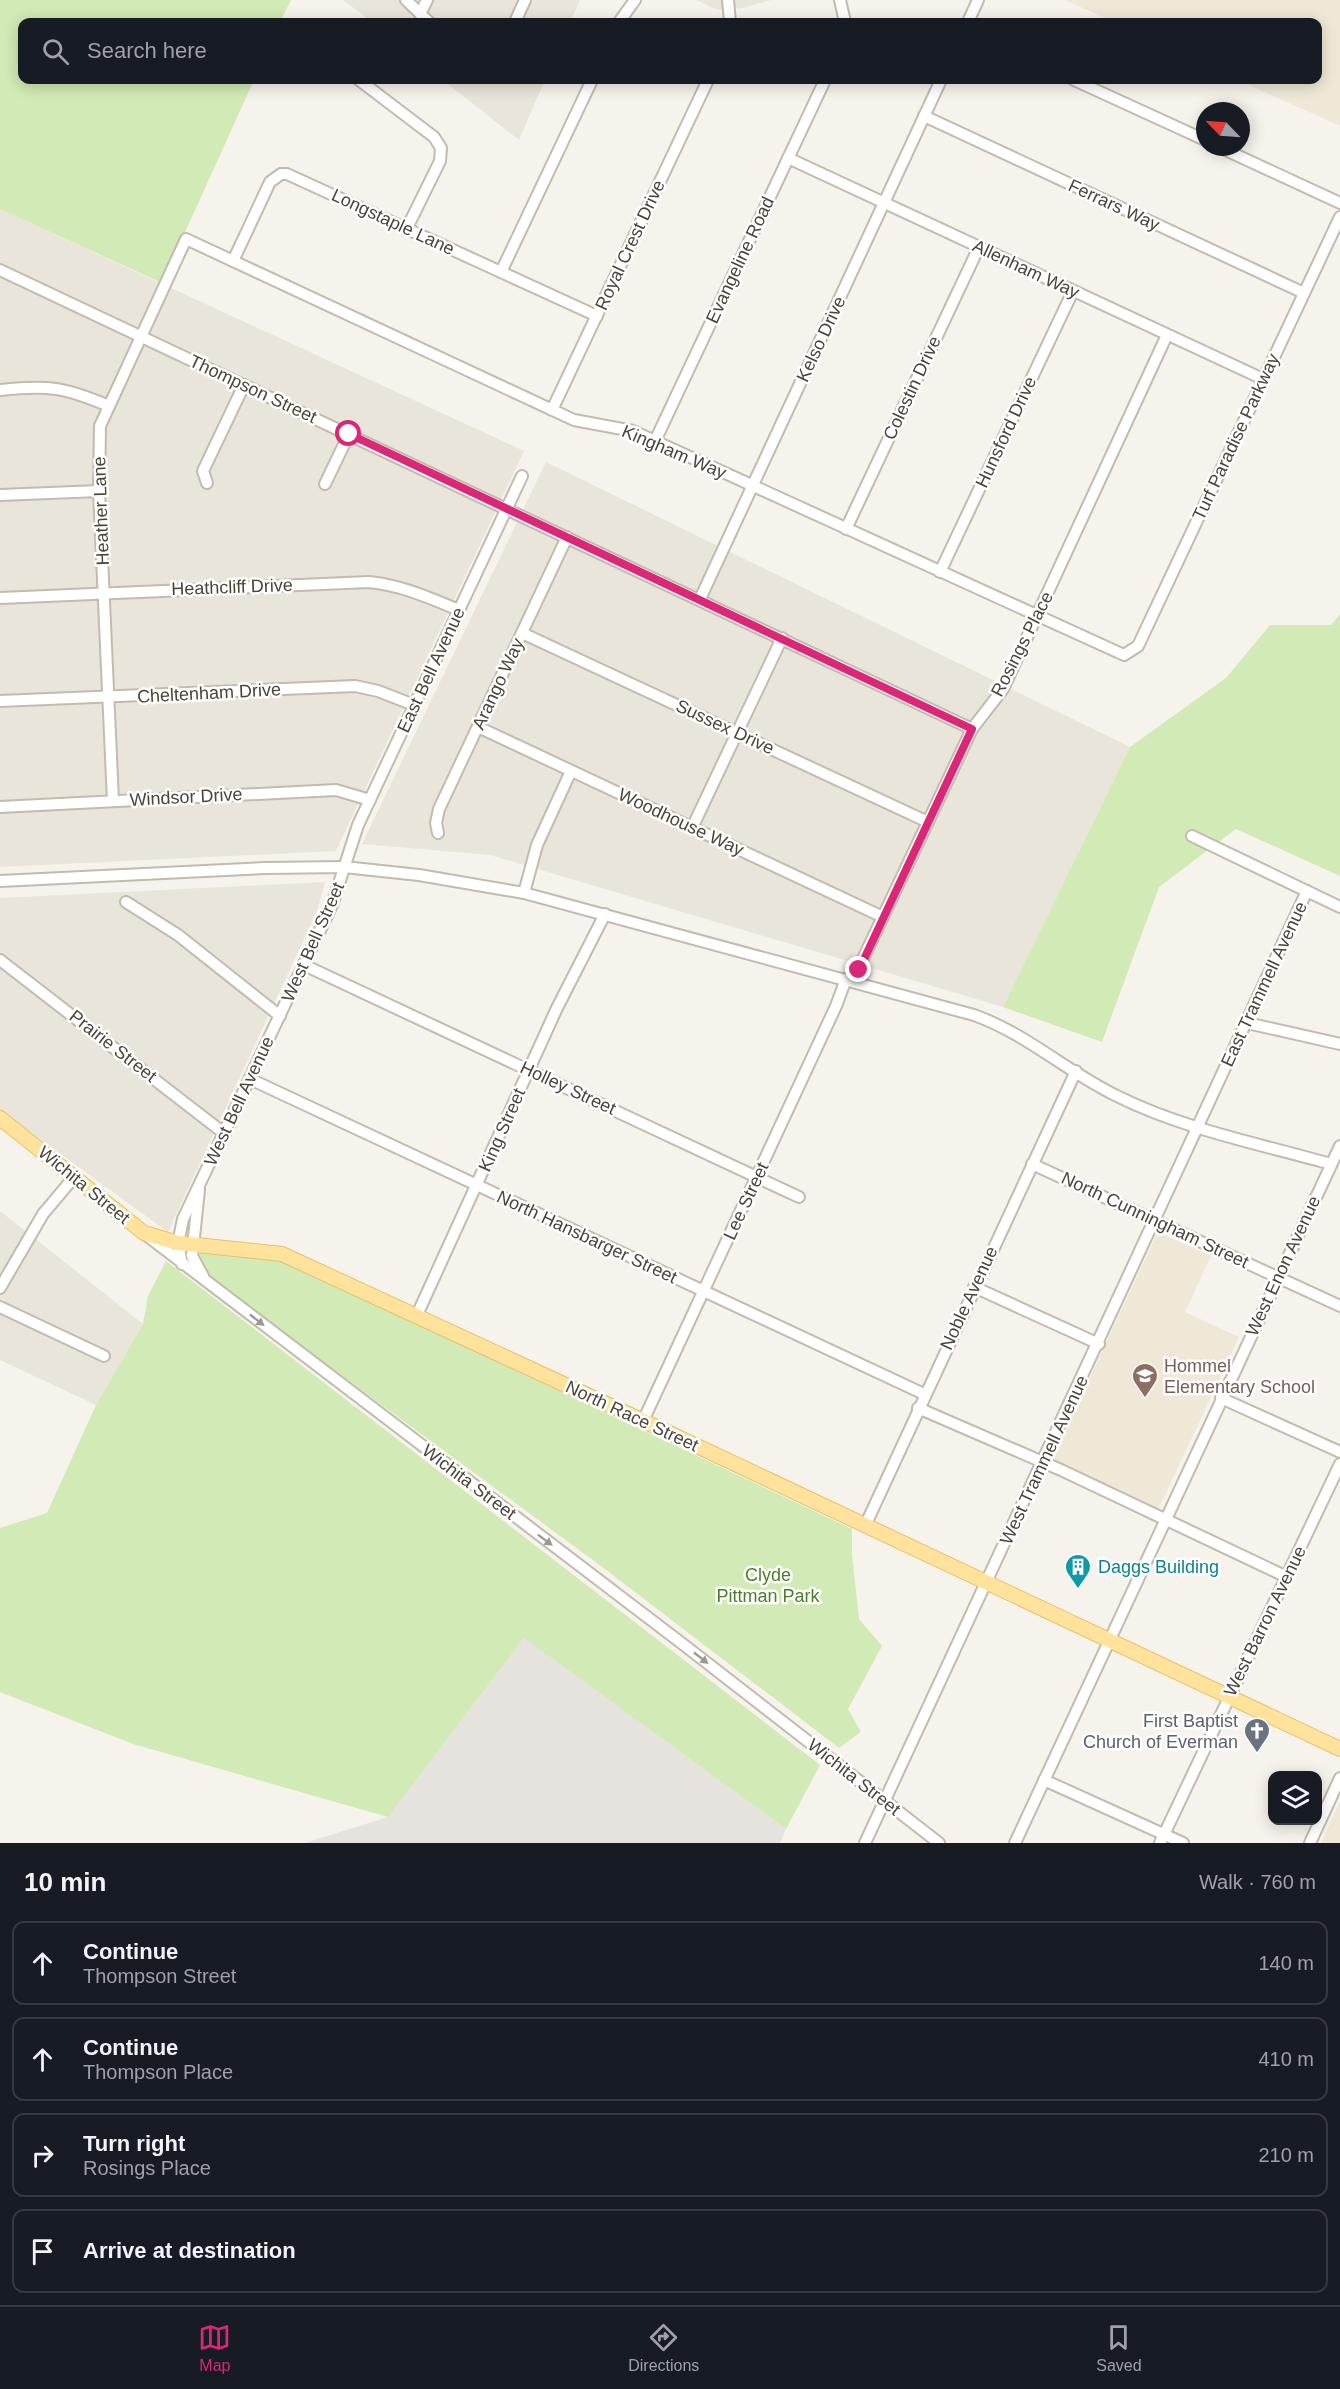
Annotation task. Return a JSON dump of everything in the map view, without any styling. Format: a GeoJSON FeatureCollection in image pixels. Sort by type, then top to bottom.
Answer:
{"type":"FeatureCollection","features":[{"type":"Feature","properties":{"kind":"main road","name":"Wichita Street"},"geometry":{"type":"LineString","coordinates":[[0,1118],[144,1233]]}},
{"type":"Feature","properties":{"kind":"main road","name":"North Race Street"},"geometry":{"type":"LineString","coordinates":[[144,1233],[178,1243],[282,1254],[644,1421],[1340,1749]]}},
{"type":"Feature","properties":{"kind":"street"},"geometry":{"type":"LineString","coordinates":[[406,0],[424,18]]}},
{"type":"Feature","properties":{"kind":"street"},"geometry":{"type":"LineString","coordinates":[[420,14],[427,0]]}},
{"type":"Feature","properties":{"kind":"street"},"geometry":{"type":"LineString","coordinates":[[517,18],[525,0]]}},
{"type":"Feature","properties":{"kind":"street"},"geometry":{"type":"LineString","coordinates":[[622,18],[635,0]]}},
{"type":"Feature","properties":{"kind":"street"},"geometry":{"type":"LineString","coordinates":[[728,0],[730,18]]}},
{"type":"Feature","properties":{"kind":"street"},"geometry":{"type":"LineString","coordinates":[[840,0],[844,18]]}},
{"type":"Feature","properties":{"kind":"street"},"geometry":{"type":"LineString","coordinates":[[970,18],[978,0]]}},
{"type":"Feature","properties":{"kind":"street"},"geometry":{"type":"LineString","coordinates":[[364,84],[434,137],[441,148],[440,161],[407,228]]}},
{"type":"Feature","properties":{"kind":"street"},"geometry":{"type":"LineString","coordinates":[[501,272],[590,84]]}},
{"type":"Feature","properties":{"kind":"street","name":"Royal Crest Drive"},"geometry":{"type":"LineString","coordinates":[[552,410],[706,84]]}},
{"type":"Feature","properties":{"kind":"street","name":"Evangeline Road"},"geometry":{"type":"LineString","coordinates":[[655,441],[823,84]]}},
{"type":"Feature","properties":{"kind":"street","name":"Kelso Drive"},"geometry":{"type":"LineString","coordinates":[[700,599],[939,84]]}},
{"type":"Feature","properties":{"kind":"street"},"geometry":{"type":"LineString","coordinates":[[1083,84],[1196,136]]}},
{"type":"Feature","properties":{"kind":"street","name":"Ferrars Way"},"geometry":{"type":"LineString","coordinates":[[924,116],[1304,294]]}},
{"type":"Feature","properties":{"kind":"street"},"geometry":{"type":"LineString","coordinates":[[1238,156],[1340,203]]}},
{"type":"Feature","properties":{"kind":"street","name":"Allenham Way"},"geometry":{"type":"LineString","coordinates":[[788,158],[1263,379]]}},
{"type":"Feature","properties":{"kind":"street","name":"Longstaple Lane"},"geometry":{"type":"LineString","coordinates":[[233,261],[270,182],[281,174],[294,176],[597,316]]}},
{"type":"Feature","properties":{"kind":"street","name":"Turf Paradise Parkway"},"geometry":{"type":"LineString","coordinates":[[1129,654],[1138,646],[1340,217]]}},
{"type":"Feature","properties":{"kind":"street","name":"Kingham Way"},"geometry":{"type":"LineString","coordinates":[[186,239],[552,410],[584,423],[627,429],[1117,654],[1129,654]]}},
{"type":"Feature","properties":{"kind":"street","name":"Heather Lane"},"geometry":{"type":"LineString","coordinates":[[113,801],[99,491],[100,426],[186,239]]}},
{"type":"Feature","properties":{"kind":"street","name":"Colestin Drive"},"geometry":{"type":"LineString","coordinates":[[846,529],[979,247]]}},
{"type":"Feature","properties":{"kind":"street","name":"Thompson Street"},"geometry":{"type":"LineString","coordinates":[[0,270],[972,729]]}},
{"type":"Feature","properties":{"kind":"street","name":"Hunsford Drive"},"geometry":{"type":"LineString","coordinates":[[940,572],[1073,291]]}},
{"type":"Feature","properties":{"kind":"street","name":"Rosings Place"},"geometry":{"type":"LineString","coordinates":[[851,981],[972,729],[1003,689],[1167,335]]}},
{"type":"Feature","properties":{"kind":"street"},"geometry":{"type":"LineString","coordinates":[[207,483],[202,471],[244,385]]}},
{"type":"Feature","properties":{"kind":"street"},"geometry":{"type":"LineString","coordinates":[[0,390],[30,387],[63,388],[109,406]]}},
{"type":"Feature","properties":{"kind":"street"},"geometry":{"type":"LineString","coordinates":[[325,484],[349,434]]}},
{"type":"Feature","properties":{"kind":"street","name":"East Bell Avenue"},"geometry":{"type":"LineString","coordinates":[[344,867],[370,800],[522,476]]}},
{"type":"Feature","properties":{"kind":"street"},"geometry":{"type":"LineString","coordinates":[[0,495],[99,491]]}},
{"type":"Feature","properties":{"kind":"street","name":"Arango Way"},"geometry":{"type":"LineString","coordinates":[[438,833],[436,823],[440,809],[567,537]]}},
{"type":"Feature","properties":{"kind":"street","name":"Heathcliff Drive"},"geometry":{"type":"LineString","coordinates":[[0,598],[369,582],[418,593],[459,610]]}},
{"type":"Feature","properties":{"kind":"street","name":"Sussex Drive"},"geometry":{"type":"LineString","coordinates":[[522,633],[928,822]]}},
{"type":"Feature","properties":{"kind":"street"},"geometry":{"type":"LineString","coordinates":[[692,828],[782,638]]}},
{"type":"Feature","properties":{"kind":"street","name":"Cheltenham Drive"},"geometry":{"type":"LineString","coordinates":[[0,701],[355,686],[378,691],[414,705]]}},
{"type":"Feature","properties":{"kind":"street","name":"Woodhouse Way"},"geometry":{"type":"LineString","coordinates":[[478,727],[883,917]]}},
{"type":"Feature","properties":{"kind":"street"},"geometry":{"type":"LineString","coordinates":[[524,893],[539,838],[571,771]]}},
{"type":"Feature","properties":{"kind":"street","name":"Windsor Drive"},"geometry":{"type":"LineString","coordinates":[[0,807],[336,790],[370,800]]}},
{"type":"Feature","properties":{"kind":"street"},"geometry":{"type":"LineString","coordinates":[[1192,836],[1340,907]]}},
{"type":"Feature","properties":{"kind":"street"},"geometry":{"type":"LineString","coordinates":[[0,881],[265,868],[344,867],[419,875],[524,893],[998,1023],[1094,1084],[1141,1107],[1198,1126],[1331,1164]]}},
{"type":"Feature","properties":{"kind":"street","name":"West Bell Street"},"geometry":{"type":"LineString","coordinates":[[280,1016],[332,905],[344,867]]}},
{"type":"Feature","properties":{"kind":"street","name":"East Trammell Avenue"},"geometry":{"type":"LineString","coordinates":[[1221,1077],[1306,891]]}},
{"type":"Feature","properties":{"kind":"street"},"geometry":{"type":"LineString","coordinates":[[126,902],[178,935],[280,1016]]}},
{"type":"Feature","properties":{"kind":"street","name":"King Street"},"geometry":{"type":"LineString","coordinates":[[417,1315],[605,914]]}},
{"type":"Feature","properties":{"kind":"street","name":"Prairie Street"},"geometry":{"type":"LineString","coordinates":[[0,960],[225,1134]]}},
{"type":"Feature","properties":{"kind":"street","name":"Holley Street"},"geometry":{"type":"LineString","coordinates":[[304,965],[799,1197]]}},
{"type":"Feature","properties":{"kind":"street","name":"Lee Street"},"geometry":{"type":"LineString","coordinates":[[644,1421],[837,1006],[851,981]]}},
{"type":"Feature","properties":{"kind":"street","name":"West Bell Avenue"},"geometry":{"type":"LineString","coordinates":[[178,1243],[183,1219],[280,1016]]}},
{"type":"Feature","properties":{"kind":"street"},"geometry":{"type":"LineString","coordinates":[[1247,1023],[1340,1044]]}},
{"type":"Feature","properties":{"kind":"street","name":"Noble Avenue"},"geometry":{"type":"LineString","coordinates":[[865,1526],[924,1394],[1076,1071]]}},
{"type":"Feature","properties":{"kind":"street","name":"West Trammell Avenue"},"geometry":{"type":"LineString","coordinates":[[865,1843],[1099,1344],[1221,1077]]}},
{"type":"Feature","properties":{"kind":"street","name":"North Hansbarger Street"},"geometry":{"type":"LineString","coordinates":[[250,1079],[924,1394]]}},
{"type":"Feature","properties":{"kind":"street","name":"West Enon Avenue"},"geometry":{"type":"LineString","coordinates":[[1015,1843],[1340,1146]]}},
{"type":"Feature","properties":{"kind":"street","name":"North Cunningham Street"},"geometry":{"type":"LineString","coordinates":[[1032,1164],[1340,1306]]}},
{"type":"Feature","properties":{"kind":"street"},"geometry":{"type":"LineString","coordinates":[[0,1288],[43,1214],[75,1176]]}},
{"type":"Feature","properties":{"kind":"street","name":"West Bell Avenue"},"geometry":{"type":"LineString","coordinates":[[194,1245],[198,1187]]}},
{"type":"Feature","properties":{"kind":"street","name":"Wichita Street"},"geometry":{"type":"LineString","coordinates":[[144,1233],[939,1843]]}},
{"type":"Feature","properties":{"kind":"street"},"geometry":{"type":"LineString","coordinates":[[178,1243],[183,1265]]}},
{"type":"Feature","properties":{"kind":"street"},"geometry":{"type":"LineString","coordinates":[[194,1245],[192,1256],[210,1284]]}},
{"type":"Feature","properties":{"kind":"street"},"geometry":{"type":"LineString","coordinates":[[974,1287],[1099,1344]]}},
{"type":"Feature","properties":{"kind":"street"},"geometry":{"type":"LineString","coordinates":[[0,1307],[104,1356]]}},
{"type":"Feature","properties":{"kind":"street"},"geometry":{"type":"LineString","coordinates":[[1221,1398],[1340,1452]]}},
{"type":"Feature","properties":{"kind":"street"},"geometry":{"type":"LineString","coordinates":[[918,1408],[1043,1462],[1287,1577]]}},
{"type":"Feature","properties":{"kind":"street","name":"West Barron Avenue"},"geometry":{"type":"LineString","coordinates":[[1162,1839],[1340,1464]]}},
{"type":"Feature","properties":{"kind":"street"},"geometry":{"type":"LineString","coordinates":[[1310,1843],[1340,1778]]}},
{"type":"Feature","properties":{"kind":"street"},"geometry":{"type":"LineString","coordinates":[[1044,1780],[1162,1839],[1183,1843]]}},
{"type":"Feature","properties":{"kind":"shaded area"},"geometry":{"type":"Polygon","coordinates":[[[343,0],[580,0],[572,18],[367,18],[343,0]]]}},
{"type":"Feature","properties":{"kind":"shaded area"},"geometry":{"type":"Polygon","coordinates":[[[696,0],[771,0],[743,8],[718,10],[696,0]]]}},
{"type":"Feature","properties":{"kind":"shaded area"},"geometry":{"type":"Polygon","coordinates":[[[1065,0],[1340,0],[1340,126],[1247,84],[1322,84],[1322,18],[1105,18],[1065,0]]]}},
{"type":"Feature","properties":{"kind":"shaded area"},"geometry":{"type":"Polygon","coordinates":[[[448,84],[543,84],[519,140],[448,84]]]}},
{"type":"Feature","properties":{"kind":"shaded area"},"geometry":{"type":"Polygon","coordinates":[[[0,209],[524,451],[336,851],[0,867],[0,209]]]}},
{"type":"Feature","properties":{"kind":"shaded area"},"geometry":{"type":"Polygon","coordinates":[[[546,462],[1130,747],[1003,1007],[490,855],[362,844],[546,462]]]}},
{"type":"Feature","properties":{"kind":"shaded area"},"geometry":{"type":"Polygon","coordinates":[[[325,882],[317,911],[168,1232],[0,1110],[0,898],[325,882]]]}},
{"type":"Feature","properties":{"kind":"shaded area"},"geometry":{"type":"Polygon","coordinates":[[[0,1211],[143,1324],[96,1405],[0,1360],[0,1211]]]}},
{"type":"Feature","properties":{"kind":"shaded area","name":"Hommel Elementary School"},"geometry":{"type":"Polygon","coordinates":[[[1158,1232],[1211,1256],[1185,1312],[1239,1337],[1158,1510],[1051,1460],[1158,1232]]]}},
{"type":"Feature","properties":{"kind":"shaded area"},"geometry":{"type":"Polygon","coordinates":[[[524,1638],[786,1829],[780,1843],[305,1843],[388,1817],[524,1638]]]}},
{"type":"Feature","properties":{"kind":"shaded area"},"geometry":{"type":"Polygon","coordinates":[[[1340,1801],[1340,1843],[1321,1843],[1340,1801]]]}},
{"type":"Feature","properties":{"kind":"green space"},"geometry":{"type":"Polygon","coordinates":[[[0,0],[291,0],[282,18],[18,18],[18,84],[252,84],[162,283],[0,209],[0,0]]]}},
{"type":"Feature","properties":{"kind":"green space"},"geometry":{"type":"Polygon","coordinates":[[[1340,614],[1340,876],[1236,829],[1159,887],[1102,1042],[1003,1007],[1130,747],[1226,678],[1270,625],[1331,625],[1340,614]]]}},
{"type":"Feature","properties":{"kind":"green space","name":"Clyde Pittman Park"},"geometry":{"type":"Polygon","coordinates":[[[201,1252],[265,1256],[286,1262],[852,1529],[852,1555],[859,1619],[882,1646],[848,1709],[861,1732],[839,1748],[601,1566],[209,1278],[197,1257],[201,1252]]]}},
{"type":"Feature","properties":{"kind":"green space"},"geometry":{"type":"Polygon","coordinates":[[[166,1261],[820,1765],[786,1829],[524,1638],[388,1817],[133,1744],[0,1692],[0,1528],[47,1513],[96,1405],[143,1324],[148,1296],[166,1261]]]}},
{"type":"Feature","properties":{"kind":"place","name":"Hommel Elementary School"},"geometry":{"type":"Point","coordinates":[1145,1399]}},
{"type":"Feature","properties":{"kind":"place","name":"Daggs Building"},"geometry":{"type":"Point","coordinates":[1078,1590]}},
{"type":"Feature","properties":{"kind":"place","name":"First Baptist Church of Everman"},"geometry":{"type":"Point","coordinates":[1257,1754]}},
{"type":"Feature","properties":{"kind":"route"},"geometry":{"type":"LineString","coordinates":[[349,434],[972,729],[859,970]]}}]}
